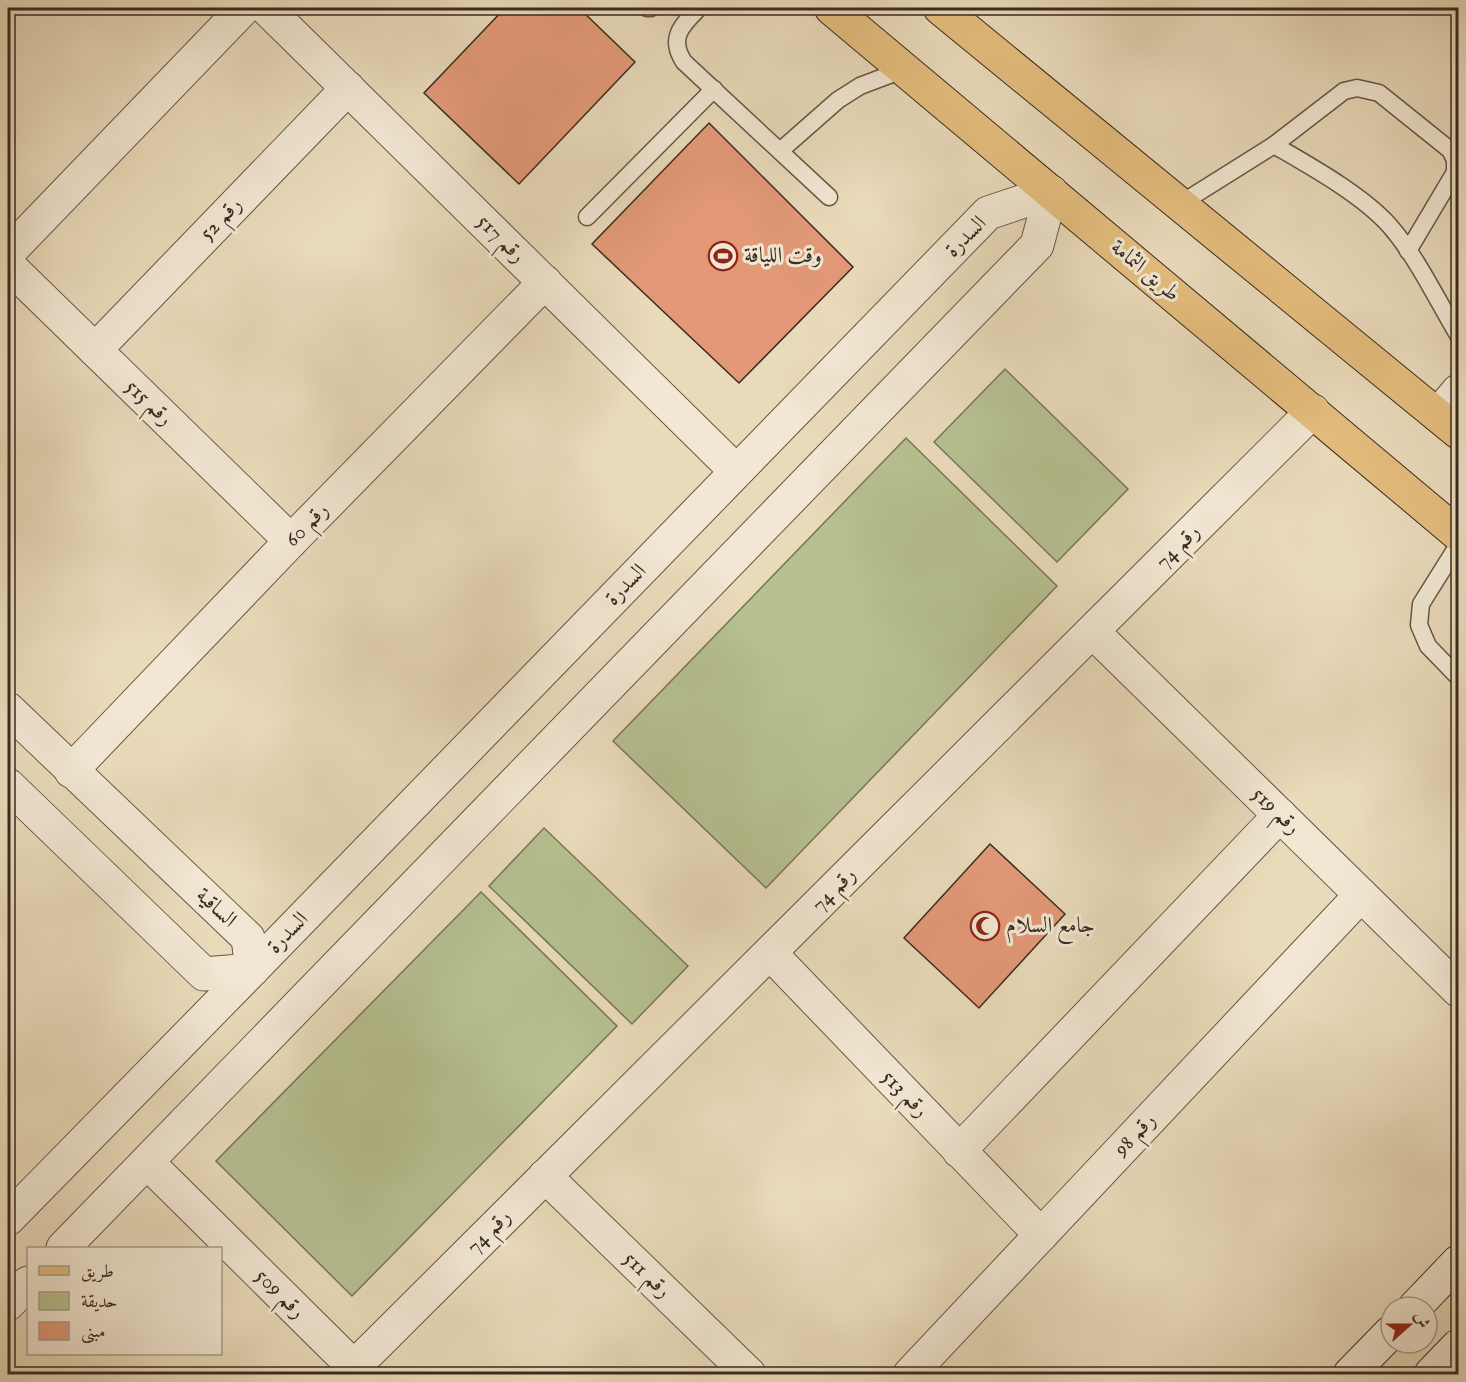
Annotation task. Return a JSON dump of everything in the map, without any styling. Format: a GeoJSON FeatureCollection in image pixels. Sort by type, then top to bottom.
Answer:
{"type":"FeatureCollection","features":[{"type":"Feature","properties":{"kind":"main road","name":"طريق الثمامة"},"geometry":{"type":"LineString","coordinates":[[831,8],[1458,534]]}},
{"type":"Feature","properties":{"kind":"main road"},"geometry":{"type":"LineString","coordinates":[[940,8],[1180,204],[1452,413]]}},
{"type":"Feature","properties":{"kind":"street"},"geometry":{"type":"LineString","coordinates":[[8,253],[244,8]]}},
{"type":"Feature","properties":{"kind":"street","name":"رقم 517"},"geometry":{"type":"LineString","coordinates":[[266,8],[736,471]]}},
{"type":"Feature","properties":{"kind":"street","name":"رقم 52"},"geometry":{"type":"LineString","coordinates":[[95,350],[348,88]]}},
{"type":"Feature","properties":{"kind":"street"},"geometry":{"type":"LineString","coordinates":[[64,1247],[1037,245],[1051,192]]}},
{"type":"Feature","properties":{"kind":"street","name":"السدرة"},"geometry":{"type":"LineString","coordinates":[[8,1219],[988,213],[1051,192]]}},
{"type":"Feature","properties":{"kind":"street","name":"رقم 515"},"geometry":{"type":"LineString","coordinates":[[8,265],[291,541]]}},
{"type":"Feature","properties":{"kind":"street","name":"رقم 60"},"geometry":{"type":"LineString","coordinates":[[71,771],[291,541],[545,282]]}},
{"type":"Feature","properties":{"kind":"street","name":"رقم 74"},"geometry":{"type":"LineString","coordinates":[[357,1371],[545,1176],[1313,411]]}},
{"type":"Feature","properties":{"kind":"street","name":"رقم 519"},"geometry":{"type":"LineString","coordinates":[[1093,632],[1458,990]]}},
{"type":"Feature","properties":{"kind":"street","name":"الساقية"},"geometry":{"type":"LineString","coordinates":[[8,709],[248,938],[252,970]]}},
{"type":"Feature","properties":{"kind":"street"},"geometry":{"type":"LineString","coordinates":[[8,785],[204,974],[252,970]]}},
{"type":"Feature","properties":{"kind":"street"},"geometry":{"type":"LineString","coordinates":[[959,1151],[1280,815]]}},
{"type":"Feature","properties":{"kind":"street","name":"رقم 98"},"geometry":{"type":"LineString","coordinates":[[910,1374],[1361,895]]}},
{"type":"Feature","properties":{"kind":"street","name":"رقم 513"},"geometry":{"type":"LineString","coordinates":[[770,953],[1041,1235]]}},
{"type":"Feature","properties":{"kind":"street","name":"رقم 509"},"geometry":{"type":"LineString","coordinates":[[148,1163],[357,1371]]}},
{"type":"Feature","properties":{"kind":"street","name":"رقم 511"},"geometry":{"type":"LineString","coordinates":[[545,1176],[749,1374]]}},
{"type":"Feature","properties":{"kind":"street"},"geometry":{"type":"LineString","coordinates":[[1426,1295],[1458,1262]]}},
{"type":"Feature","properties":{"kind":"street"},"geometry":{"type":"LineString","coordinates":[[8,1304],[27,1284]]}},
{"type":"Feature","properties":{"kind":"street"},"geometry":{"type":"LineString","coordinates":[[1350,1374],[1379,1344]]}},
{"type":"Feature","properties":{"kind":"street"},"geometry":{"type":"LineString","coordinates":[[1431,1374],[1458,1346]]}},
{"type":"Feature","properties":{"kind":"lane"},"geometry":{"type":"LineString","coordinates":[[699,8],[681,26],[676,39],[678,52],[684,62],[829,197]]}},
{"type":"Feature","properties":{"kind":"lane"},"geometry":{"type":"LineString","coordinates":[[780,151],[838,100],[860,86],[905,69]]}},
{"type":"Feature","properties":{"kind":"lane"},"geometry":{"type":"LineString","coordinates":[[1180,204],[1274,145],[1344,91],[1357,88],[1378,93],[1450,150],[1455,160],[1455,172],[1408,251]]}},
{"type":"Feature","properties":{"kind":"lane"},"geometry":{"type":"LineString","coordinates":[[587,217],[714,89]]}},
{"type":"Feature","properties":{"kind":"lane"},"geometry":{"type":"LineString","coordinates":[[1274,145],[1324,174],[1388,224],[1408,251],[1458,335]]}},
{"type":"Feature","properties":{"kind":"lane"},"geometry":{"type":"LineString","coordinates":[[1458,545],[1421,604],[1419,625],[1428,646],[1458,676]]}},
{"type":"Feature","properties":{"kind":"green space"},"geometry":{"type":"Polygon","coordinates":[[[1005,369],[1128,489],[1057,562],[934,442],[1005,369]]]}},
{"type":"Feature","properties":{"kind":"green space"},"geometry":{"type":"Polygon","coordinates":[[[906,438],[1057,586],[766,888],[613,741],[906,438]]]}},
{"type":"Feature","properties":{"kind":"green space"},"geometry":{"type":"Polygon","coordinates":[[[544,828],[688,966],[632,1024],[489,886],[544,828]]]}},
{"type":"Feature","properties":{"kind":"green space"},"geometry":{"type":"Polygon","coordinates":[[[481,892],[617,1026],[352,1296],[216,1161],[481,892]]]}},
{"type":"Feature","properties":{"kind":"building"},"geometry":{"type":"Polygon","coordinates":[[[505,8],[579,8],[635,62],[519,184],[424,93],[505,8]]]}},
{"type":"Feature","properties":{"kind":"building","name":"وقت اللياقة"},"geometry":{"type":"Polygon","coordinates":[[[709,123],[853,267],[739,383],[592,244],[709,123]]]}},
{"type":"Feature","properties":{"kind":"building","name":"جامع السلام"},"geometry":{"type":"Polygon","coordinates":[[[990,844],[1065,914],[979,1008],[904,938],[990,844]]]}},
{"type":"Feature","properties":{"kind":"place","name":"وقت اللياقة"},"geometry":{"type":"Point","coordinates":[723,256]}},
{"type":"Feature","properties":{"kind":"place","name":"جامع السلام"},"geometry":{"type":"Point","coordinates":[985,926]}}]}
